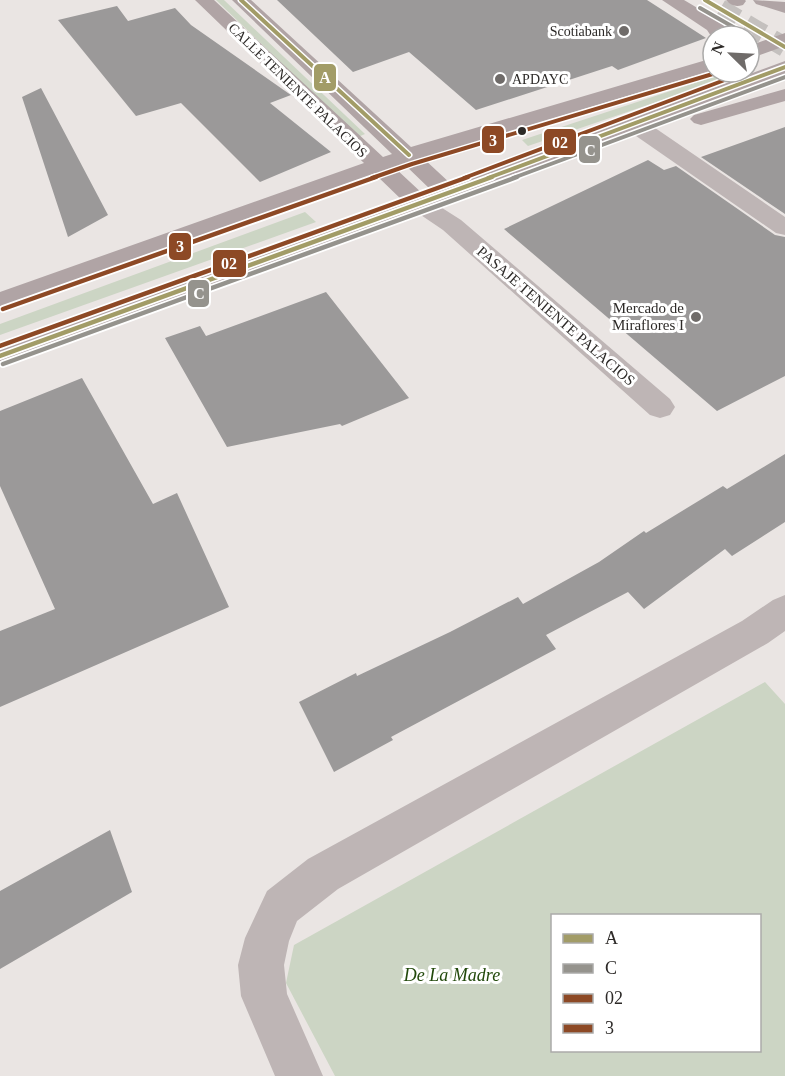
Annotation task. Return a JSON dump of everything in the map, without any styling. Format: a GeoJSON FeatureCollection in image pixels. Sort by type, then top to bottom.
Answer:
{"type":"FeatureCollection","features":[{"type":"Feature","properties":{"kind":"main road","name":"CALLE TENIENTE PALACIOS"},"geometry":{"type":"LineString","coordinates":[[204,0],[378,167],[420,204]]}},
{"type":"Feature","properties":{"kind":"main road","name":"CALLE TENIENTE PALACIOS"},"geometry":{"type":"LineString","coordinates":[[241,0],[447,193]]}},
{"type":"Feature","properties":{"kind":"main road"},"geometry":{"type":"LineString","coordinates":[[671,0],[711,24]]}},
{"type":"Feature","properties":{"kind":"main road"},"geometry":{"type":"LineString","coordinates":[[762,0],[785,8]]}},
{"type":"Feature","properties":{"kind":"main road"},"geometry":{"type":"LineString","coordinates":[[761,48],[785,39]]}},
{"type":"Feature","properties":{"kind":"main road"},"geometry":{"type":"LineString","coordinates":[[599,99],[628,81],[701,50]]}},
{"type":"Feature","properties":{"kind":"main road"},"geometry":{"type":"LineString","coordinates":[[0,356],[420,204],[785,67]]}},
{"type":"Feature","properties":{"kind":"main road"},"geometry":{"type":"LineString","coordinates":[[0,301],[409,155],[701,68]]}},
{"type":"Feature","properties":{"kind":"main road"},"geometry":{"type":"LineString","coordinates":[[634,124],[679,125],[785,95]]}},
{"type":"Feature","properties":{"kind":"street"},"geometry":{"type":"LineString","coordinates":[[634,124],[785,228]]}},
{"type":"Feature","properties":{"kind":"street"},"geometry":{"type":"LineString","coordinates":[[447,193],[452,225]]}},
{"type":"Feature","properties":{"kind":"street","name":"PASAJE TENIENTE PALACIOS"},"geometry":{"type":"LineString","coordinates":[[420,204],[452,225],[660,407]]}},
{"type":"Feature","properties":{"kind":"street"},"geometry":{"type":"LineString","coordinates":[[299,1076],[264,996],[261,965],[267,938],[282,906],[323,874],[755,632],[785,611]]}},
{"type":"Feature","properties":{"kind":"green space"},"geometry":{"type":"Polygon","coordinates":[[[216,0],[224,0],[365,134],[358,137],[216,0]]]}},
{"type":"Feature","properties":{"kind":"green space"},"geometry":{"type":"Polygon","coordinates":[[[701,81],[701,84],[709,84],[528,146],[522,140],[701,81]]]}},
{"type":"Feature","properties":{"kind":"green space"},"geometry":{"type":"Polygon","coordinates":[[[305,212],[316,222],[0,335],[0,324],[305,212]]]}},
{"type":"Feature","properties":{"kind":"green space","name":"De La Madre"},"geometry":{"type":"Polygon","coordinates":[[[765,682],[785,704],[785,1076],[335,1076],[286,983],[294,945],[765,682]]]}},
{"type":"Feature","properties":{"kind":"building"},"geometry":{"type":"Polygon","coordinates":[[[277,0],[647,0],[701,35],[701,40],[618,70],[612,66],[476,110],[409,52],[353,72],[277,0]]]}},
{"type":"Feature","properties":{"kind":"building"},"geometry":{"type":"Polygon","coordinates":[[[117,6],[128,21],[175,8],[191,25],[291,95],[270,103],[331,152],[260,182],[181,103],[136,116],[58,20],[117,6]]]}},
{"type":"Feature","properties":{"kind":"building"},"geometry":{"type":"Polygon","coordinates":[[[41,88],[108,215],[68,237],[22,97],[41,88]]]}},
{"type":"Feature","properties":{"kind":"building"},"geometry":{"type":"Polygon","coordinates":[[[785,127],[785,214],[701,157],[785,127]]]}},
{"type":"Feature","properties":{"kind":"building","name":"Mercado de Miraflores I"},"geometry":{"type":"Polygon","coordinates":[[[648,160],[664,170],[676,166],[775,235],[785,237],[785,376],[717,411],[504,229],[648,160]]]}},
{"type":"Feature","properties":{"kind":"building"},"geometry":{"type":"Polygon","coordinates":[[[326,292],[409,398],[342,426],[340,424],[227,447],[165,338],[200,326],[206,336],[326,292]]]}},
{"type":"Feature","properties":{"kind":"building"},"geometry":{"type":"Polygon","coordinates":[[[82,378],[153,504],[177,493],[229,607],[0,707],[0,631],[55,609],[0,486],[0,411],[82,378]]]}},
{"type":"Feature","properties":{"kind":"building"},"geometry":{"type":"Polygon","coordinates":[[[785,454],[785,522],[732,556],[725,549],[644,609],[628,592],[546,635],[556,649],[391,737],[393,740],[334,772],[299,702],[356,673],[357,676],[450,632],[518,597],[523,604],[599,562],[644,531],[646,533],[723,486],[727,489],[785,454]]]}},
{"type":"Feature","properties":{"kind":"building"},"geometry":{"type":"Polygon","coordinates":[[[110,830],[132,892],[0,969],[0,891],[110,830]]]}},
{"type":"Feature","properties":{"kind":"tunnel"},"geometry":{"type":"LineString","coordinates":[[720,9],[785,47]]}},
{"type":"Feature","properties":{"kind":"transit line","name":"A"},"geometry":{"type":"LineString","coordinates":[[241,0],[409,155]]}},
{"type":"Feature","properties":{"kind":"transit line","name":"A"},"geometry":{"type":"LineString","coordinates":[[705,0],[785,47]]}},
{"type":"Feature","properties":{"kind":"transit line","name":"C"},"geometry":{"type":"LineString","coordinates":[[700,8],[728,24]]}},
{"type":"Feature","properties":{"kind":"transit line","name":"A"},"geometry":{"type":"LineString","coordinates":[[0,356],[420,204],[785,67]]}},
{"type":"Feature","properties":{"kind":"transit line","name":"3"},"geometry":{"type":"LineString","coordinates":[[3,309],[412,164],[701,77]]}},
{"type":"Feature","properties":{"kind":"transit line","name":"C"},"geometry":{"type":"LineString","coordinates":[[3,364],[423,212],[785,77]]}},
{"type":"Feature","properties":{"kind":"transit line","name":"02"},"geometry":{"type":"LineString","coordinates":[[0,346],[417,196],[714,84]]}},
{"type":"Feature","properties":{"kind":"place","name":"Scotiabank"},"geometry":{"type":"Point","coordinates":[624,31]}},
{"type":"Feature","properties":{"kind":"place","name":"APDAYC"},"geometry":{"type":"Point","coordinates":[500,79]}},
{"type":"Feature","properties":{"kind":"place","name":"Mercado de Miraflores I"},"geometry":{"type":"Point","coordinates":[696,317]}}]}
